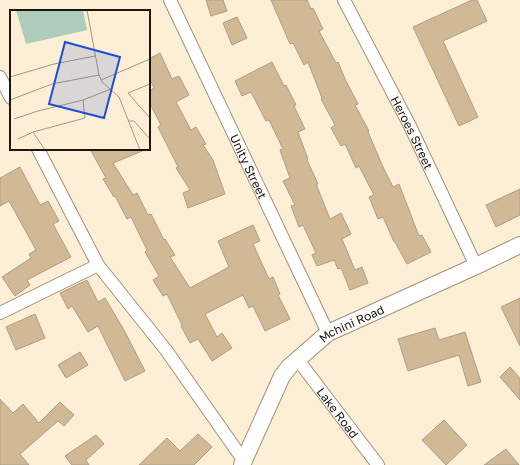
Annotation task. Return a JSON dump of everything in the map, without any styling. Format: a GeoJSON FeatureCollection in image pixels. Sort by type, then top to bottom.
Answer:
{"type":"FeatureCollection","features":[{"type":"Feature","properties":{"kind":"street","name":"Unity Street"},"geometry":{"type":"LineString","coordinates":[[170,0],[328,333]]}},
{"type":"Feature","properties":{"kind":"street","name":"Heroes Street"},"geometry":{"type":"LineString","coordinates":[[344,0],[410,126],[476,266]]}},
{"type":"Feature","properties":{"kind":"street"},"geometry":{"type":"LineString","coordinates":[[0,77],[10,96]]}},
{"type":"Feature","properties":{"kind":"street"},"geometry":{"type":"LineString","coordinates":[[39,150],[98,265],[166,350],[243,463]]}},
{"type":"Feature","properties":{"kind":"street","name":"Mchini Road"},"geometry":{"type":"LineString","coordinates":[[243,463],[282,376],[289,367],[328,333],[520,245]]}},
{"type":"Feature","properties":{"kind":"street"},"geometry":{"type":"LineString","coordinates":[[0,313],[98,265]]}},
{"type":"Feature","properties":{"kind":"street","name":"Lake Road"},"geometry":{"type":"LineString","coordinates":[[298,360],[378,465]]}},
{"type":"Feature","properties":{"kind":"building"},"geometry":{"type":"Polygon","coordinates":[[[206,0],[223,0],[227,11],[211,16],[206,0]]]}},
{"type":"Feature","properties":{"kind":"building"},"geometry":{"type":"Polygon","coordinates":[[[271,0],[307,0],[311,9],[313,8],[323,29],[319,31],[336,63],[338,62],[358,104],[355,105],[369,131],[368,132],[383,167],[393,187],[399,184],[419,236],[422,235],[431,252],[407,264],[394,242],[383,217],[378,219],[369,197],[374,195],[359,166],[356,168],[345,144],[341,146],[331,128],[335,125],[321,99],[322,98],[308,62],[304,65],[293,43],[290,44],[271,0]]]}},
{"type":"Feature","properties":{"kind":"building"},"geometry":{"type":"Polygon","coordinates":[[[472,0],[477,0],[487,21],[443,41],[478,117],[459,126],[413,27],[472,0]]]}},
{"type":"Feature","properties":{"kind":"building"},"geometry":{"type":"Polygon","coordinates":[[[237,17],[247,38],[232,45],[223,23],[237,17]]]}},
{"type":"Feature","properties":{"kind":"building"},"geometry":{"type":"Polygon","coordinates":[[[160,53],[172,79],[179,76],[189,95],[176,102],[191,130],[196,127],[206,144],[203,145],[213,160],[225,194],[188,208],[183,193],[190,190],[176,168],[178,167],[158,127],[161,125],[150,104],[150,90],[154,88],[150,79],[150,58],[160,53]]]}},
{"type":"Feature","properties":{"kind":"building"},"geometry":{"type":"Polygon","coordinates":[[[272,62],[284,86],[286,85],[296,105],[294,106],[305,129],[298,132],[308,159],[307,160],[318,184],[316,184],[330,219],[341,213],[351,234],[342,239],[355,270],[362,267],[368,283],[350,290],[341,268],[338,269],[334,260],[317,266],[312,255],[316,253],[303,225],[299,227],[291,206],[295,205],[283,181],[290,178],[280,150],[283,149],[269,120],[266,121],[251,92],[242,96],[235,81],[272,62]]]}},
{"type":"Feature","properties":{"kind":"building"},"geometry":{"type":"Polygon","coordinates":[[[91,150],[145,150],[113,163],[133,195],[137,193],[148,215],[151,214],[164,240],[165,239],[175,255],[170,257],[190,288],[229,267],[218,241],[253,225],[260,241],[253,244],[269,279],[273,277],[280,294],[278,295],[290,319],[265,331],[253,306],[249,308],[243,295],[205,314],[217,337],[222,333],[232,348],[212,361],[198,339],[190,343],[167,294],[163,296],[153,280],[159,276],[145,252],[147,250],[131,217],[127,219],[115,196],[114,197],[103,179],[106,178],[91,150]]]}},
{"type":"Feature","properties":{"kind":"building"},"geometry":{"type":"Polygon","coordinates":[[[20,167],[40,205],[48,201],[59,221],[53,224],[71,257],[27,280],[30,285],[15,296],[2,277],[31,258],[29,254],[36,250],[9,201],[0,206],[0,178],[20,167]]]}},
{"type":"Feature","properties":{"kind":"building"},"geometry":{"type":"Polygon","coordinates":[[[520,189],[520,215],[496,227],[486,205],[520,189]]]}},
{"type":"Feature","properties":{"kind":"building"},"geometry":{"type":"Polygon","coordinates":[[[87,280],[98,302],[105,298],[124,330],[145,371],[125,381],[98,326],[88,332],[72,306],[68,309],[60,293],[87,280]]]}},
{"type":"Feature","properties":{"kind":"building"},"geometry":{"type":"Polygon","coordinates":[[[520,298],[520,346],[501,307],[520,298]]]}},
{"type":"Feature","properties":{"kind":"building"},"geometry":{"type":"Polygon","coordinates":[[[35,314],[45,338],[16,350],[6,327],[35,314]]]}},
{"type":"Feature","properties":{"kind":"building"},"geometry":{"type":"Polygon","coordinates":[[[435,328],[439,340],[465,332],[481,382],[468,386],[459,355],[408,371],[398,339],[435,328]]]}},
{"type":"Feature","properties":{"kind":"building"},"geometry":{"type":"Polygon","coordinates":[[[80,352],[88,365],[66,378],[58,365],[80,352]]]}},
{"type":"Feature","properties":{"kind":"building"},"geometry":{"type":"Polygon","coordinates":[[[510,367],[520,378],[520,400],[500,377],[510,367]]]}},
{"type":"Feature","properties":{"kind":"building"},"geometry":{"type":"Polygon","coordinates":[[[0,399],[13,413],[23,404],[39,423],[60,402],[74,415],[64,426],[58,421],[20,454],[29,465],[0,465],[0,399]]]}},
{"type":"Feature","properties":{"kind":"building"},"geometry":{"type":"Polygon","coordinates":[[[444,420],[467,445],[446,465],[422,440],[444,420]]]}},
{"type":"Feature","properties":{"kind":"building"},"geometry":{"type":"Polygon","coordinates":[[[198,434],[212,447],[194,465],[139,465],[167,438],[180,451],[198,434]]]}},
{"type":"Feature","properties":{"kind":"building"},"geometry":{"type":"Polygon","coordinates":[[[96,435],[104,444],[86,460],[89,465],[72,465],[65,456],[96,435]]]}},
{"type":"Feature","properties":{"kind":"building"},"geometry":{"type":"Polygon","coordinates":[[[506,449],[519,465],[484,465],[506,449]]]}}]}
